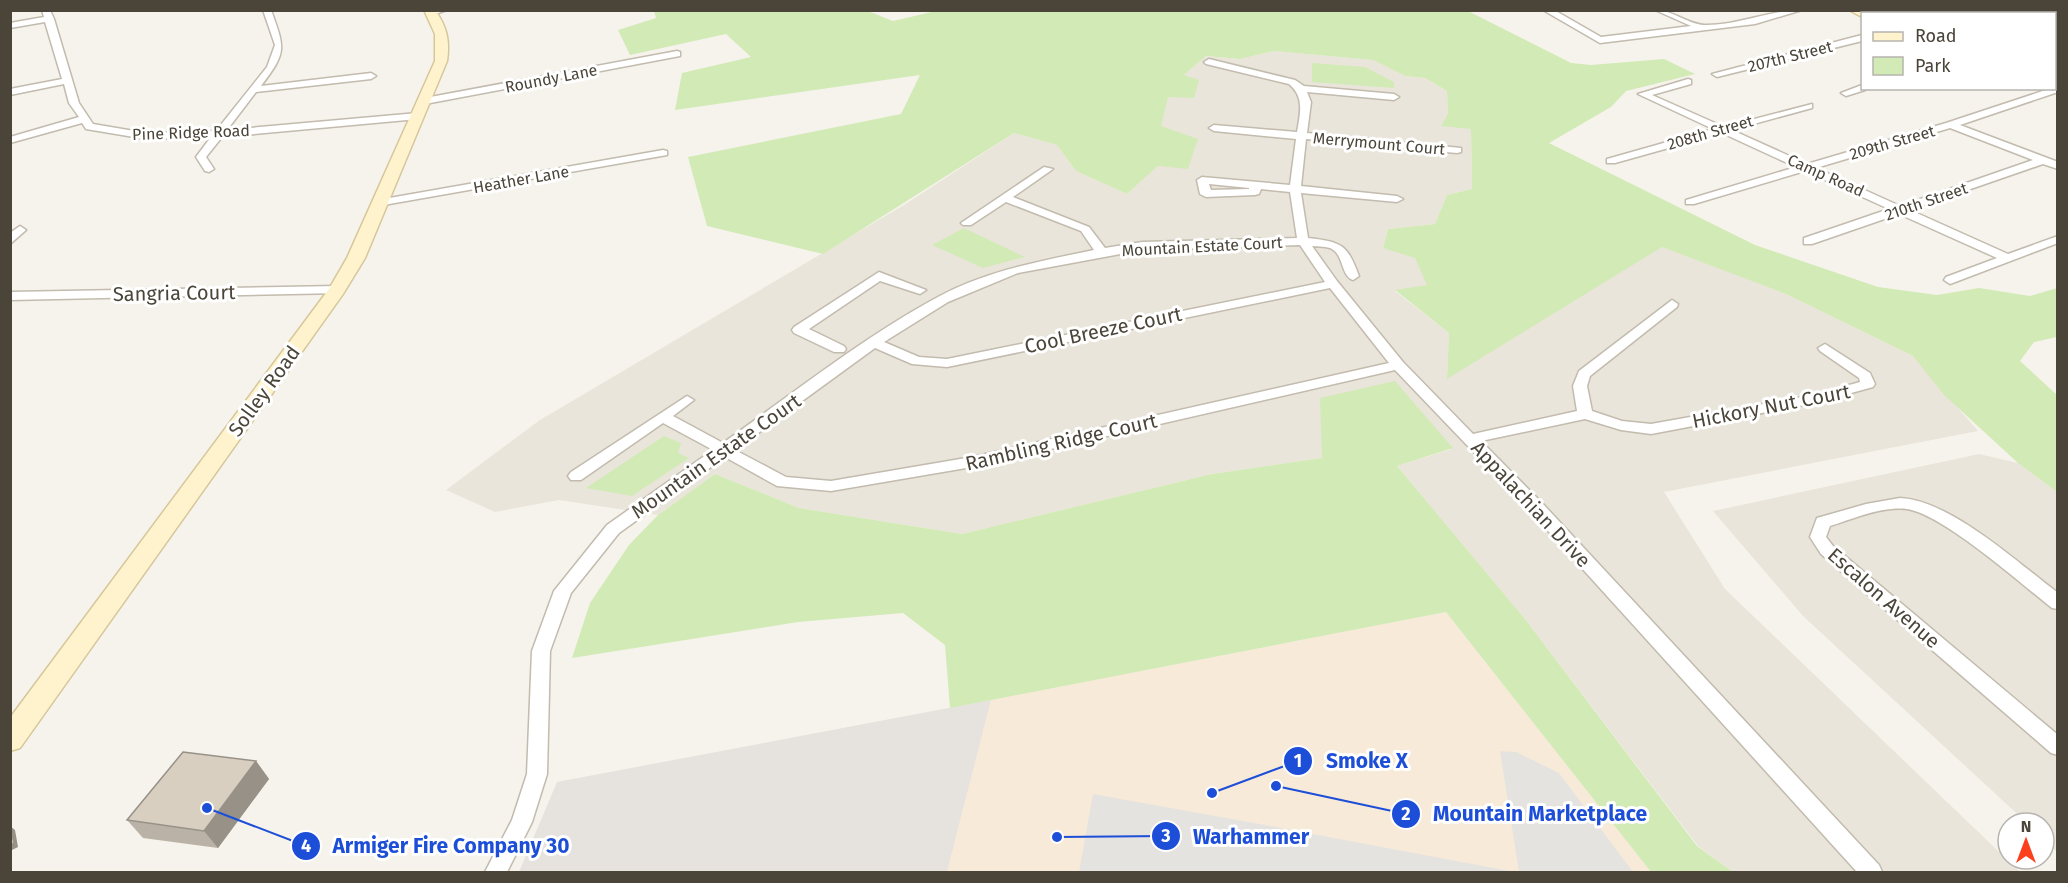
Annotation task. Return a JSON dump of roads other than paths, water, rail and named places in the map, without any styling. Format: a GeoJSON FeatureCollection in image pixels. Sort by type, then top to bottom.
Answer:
{"type":"FeatureCollection","features":[{"type":"Feature","properties":{"kind":"main road","name":"Solley Road"},"geometry":{"type":"LineString","coordinates":[[10,740],[337,290],[356,258],[441,61],[444,41],[435,12]]}},
{"type":"Feature","properties":{"kind":"street"},"geometry":{"type":"LineString","coordinates":[[209,169],[201,157],[250,90],[271,67],[279,45],[267,10]]}},
{"type":"Feature","properties":{"kind":"street"},"geometry":{"type":"LineString","coordinates":[[1547,10],[1600,40],[1755,21],[1798,10]]}},
{"type":"Feature","properties":{"kind":"street"},"geometry":{"type":"LineString","coordinates":[[1659,10],[1703,28]]}},
{"type":"Feature","properties":{"kind":"street"},"geometry":{"type":"LineString","coordinates":[[10,26],[48,15],[74,103],[84,119],[10,140]]}},
{"type":"Feature","properties":{"kind":"street","name":"207th Street"},"geometry":{"type":"LineString","coordinates":[[1717,74],[1861,38]]}},
{"type":"Feature","properties":{"kind":"street","name":"Roundy Lane"},"geometry":{"type":"LineString","coordinates":[[421,109],[677,54]]}},
{"type":"Feature","properties":{"kind":"street"},"geometry":{"type":"LineString","coordinates":[[1209,62],[1292,82],[1301,90],[1394,97]]}},
{"type":"Feature","properties":{"kind":"street"},"geometry":{"type":"LineString","coordinates":[[250,90],[371,76]]}},
{"type":"Feature","properties":{"kind":"street"},"geometry":{"type":"LineString","coordinates":[[10,92],[69,80]]}},
{"type":"Feature","properties":{"kind":"street","name":"Camp Road"},"geometry":{"type":"LineString","coordinates":[[1688,82],[1643,94],[2007,258]]}},
{"type":"Feature","properties":{"kind":"street"},"geometry":{"type":"LineString","coordinates":[[1846,93],[1861,89]]}},
{"type":"Feature","properties":{"kind":"street","name":"Appalachian Drive"},"geometry":{"type":"LineString","coordinates":[[1301,90],[1306,102],[1295,190],[1303,242],[1333,284],[1398,365],[1537,508],[1871,873]]}},
{"type":"Feature","properties":{"kind":"street","name":"209th Street"},"geometry":{"type":"LineString","coordinates":[[1690,202],[1950,125],[2055,90]]}},
{"type":"Feature","properties":{"kind":"street","name":"208th Street"},"geometry":{"type":"LineString","coordinates":[[1611,160],[1809,106]]}},
{"type":"Feature","properties":{"kind":"street","name":"Pine Ridge Road"},"geometry":{"type":"LineString","coordinates":[[84,119],[90,127],[125,134],[146,136],[218,134],[421,109]]}},
{"type":"Feature","properties":{"kind":"street"},"geometry":{"type":"LineString","coordinates":[[1950,125],[2058,166]]}},
{"type":"Feature","properties":{"kind":"street","name":"Merrymount Court"},"geometry":{"type":"LineString","coordinates":[[1214,128],[1457,150]]}},
{"type":"Feature","properties":{"kind":"street","name":"Heather Lane"},"geometry":{"type":"LineString","coordinates":[[378,203],[663,153]]}},
{"type":"Feature","properties":{"kind":"street","name":"210th Street"},"geometry":{"type":"LineString","coordinates":[[1808,241],[2044,160]]}},
{"type":"Feature","properties":{"kind":"street"},"geometry":{"type":"LineString","coordinates":[[967,223],[1048,169]]}},
{"type":"Feature","properties":{"kind":"street"},"geometry":{"type":"LineString","coordinates":[[1255,186],[1397,199]]}},
{"type":"Feature","properties":{"kind":"street","name":"Mountain Estate Court"},"geometry":{"type":"LineString","coordinates":[[1005,198],[1085,229],[1102,252]]}},
{"type":"Feature","properties":{"kind":"street"},"geometry":{"type":"LineString","coordinates":[[10,241],[20,230]]}},
{"type":"Feature","properties":{"kind":"street"},"geometry":{"type":"LineString","coordinates":[[1950,279],[2058,239]]}},
{"type":"Feature","properties":{"kind":"street","name":"Mountain Estate Court"},"geometry":{"type":"LineString","coordinates":[[496,873],[522,822],[537,774],[541,651],[562,591],[614,529],[874,343],[943,299],[1015,270],[1142,246],[1303,242],[1334,245],[1345,254],[1353,276]]}},
{"type":"Feature","properties":{"kind":"street"},"geometry":{"type":"LineString","coordinates":[[838,349],[799,330],[879,276],[920,290]]}},
{"type":"Feature","properties":{"kind":"street","name":"Cool Breeze Court"},"geometry":{"type":"LineString","coordinates":[[874,343],[917,360],[947,363],[1333,284]]}},
{"type":"Feature","properties":{"kind":"street","name":"Sangria Court"},"geometry":{"type":"LineString","coordinates":[[10,296],[337,290]]}},
{"type":"Feature","properties":{"kind":"street"},"geometry":{"type":"LineString","coordinates":[[1470,439],[1585,414],[1580,386],[1584,374],[1672,304]]}},
{"type":"Feature","properties":{"kind":"street","name":"Hickory Nut Court"},"geometry":{"type":"LineString","coordinates":[[1585,414],[1621,425],[1651,429],[1815,399],[1868,384],[1865,376],[1825,348]]}},
{"type":"Feature","properties":{"kind":"street","name":"Rambling Ridge Court"},"geometry":{"type":"LineString","coordinates":[[663,417],[783,482],[831,486],[972,462],[1398,365]]}},
{"type":"Feature","properties":{"kind":"street"},"geometry":{"type":"LineString","coordinates":[[576,476],[687,400]]}},
{"type":"Feature","properties":{"kind":"street","name":"Escalon Avenue"},"geometry":{"type":"LineString","coordinates":[[2058,603],[1939,516],[1908,504],[1858,512],[1823,522],[1818,537],[1827,550],[2058,747]]}},
{"type":"Feature","properties":{"kind":"place","name":"Mountain Marketplace"},"geometry":{"type":"Point","coordinates":[1276,786]}},
{"type":"Feature","properties":{"kind":"place","name":"Smoke X"},"geometry":{"type":"Point","coordinates":[1212,793]}},
{"type":"Feature","properties":{"kind":"place","name":"Armiger Fire Company 30"},"geometry":{"type":"Point","coordinates":[207,808]}},
{"type":"Feature","properties":{"kind":"place","name":"Warhammer"},"geometry":{"type":"Point","coordinates":[1057,837]}}]}
